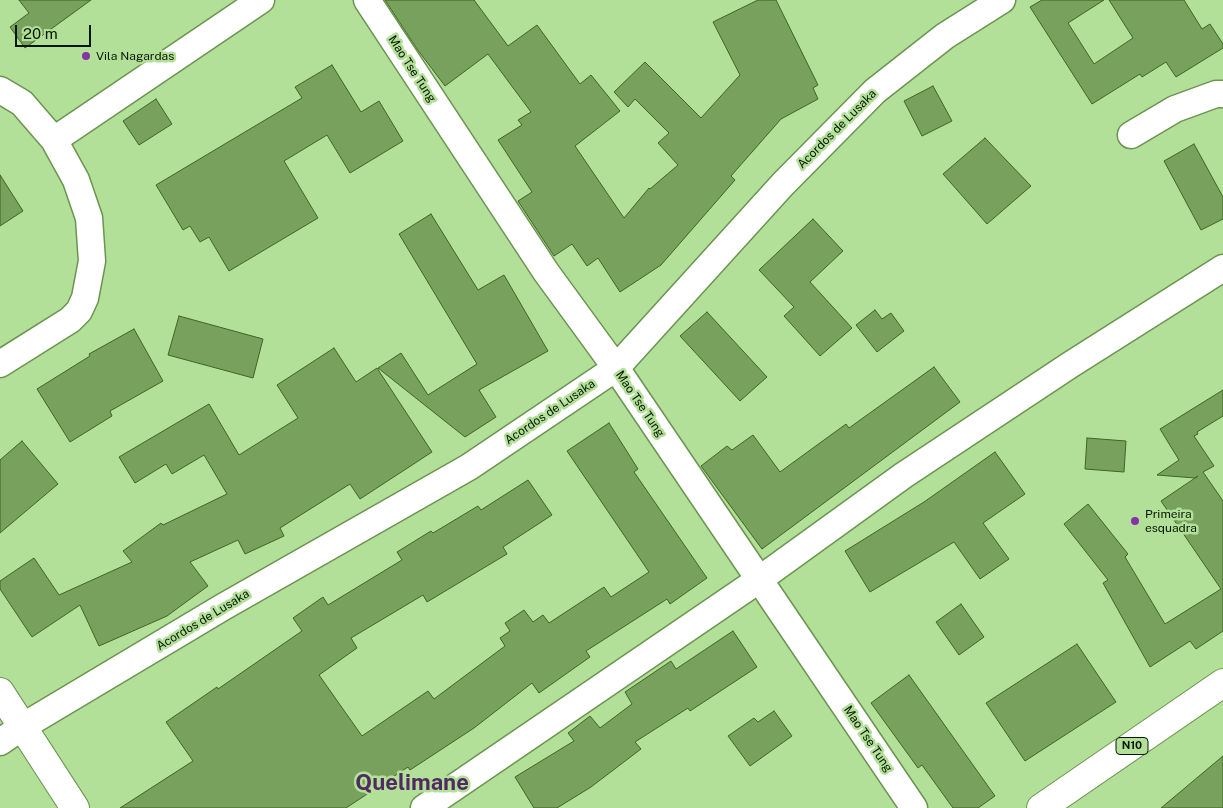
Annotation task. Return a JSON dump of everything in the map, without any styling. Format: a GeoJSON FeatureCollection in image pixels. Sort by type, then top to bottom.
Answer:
{"type":"FeatureCollection","features":[{"type":"Feature","properties":{"kind":"main road","name":"N10"},"geometry":{"type":"LineString","coordinates":[[1041,808],[1223,684]]}},
{"type":"Feature","properties":{"kind":"main road"},"geometry":{"type":"LineString","coordinates":[[0,692],[11,735],[75,808]]}},
{"type":"Feature","properties":{"kind":"street"},"geometry":{"type":"LineString","coordinates":[[54,140],[261,0]]}},
{"type":"Feature","properties":{"kind":"street","name":"Mao Tse Tung"},"geometry":{"type":"LineString","coordinates":[[367,0],[546,272],[616,368],[914,808]]}},
{"type":"Feature","properties":{"kind":"street","name":"Acordos de Lusaka"},"geometry":{"type":"LineString","coordinates":[[11,735],[223,607],[469,466],[616,368],[782,184],[875,91],[945,36],[1002,0]]}},
{"type":"Feature","properties":{"kind":"street"},"geometry":{"type":"LineString","coordinates":[[0,90],[22,103],[54,140],[76,180],[89,218],[92,261],[85,298],[79,311],[70,320],[0,364]]}},
{"type":"Feature","properties":{"kind":"street"},"geometry":{"type":"LineString","coordinates":[[1131,135],[1175,109],[1216,94],[1223,94]]}},
{"type":"Feature","properties":{"kind":"street"},"geometry":{"type":"LineString","coordinates":[[424,808],[760,579],[904,475],[1070,365],[1223,268]]}},
{"type":"Feature","properties":{"kind":"building"},"geometry":{"type":"Polygon","coordinates":[[[19,0],[91,0],[25,48],[10,27],[29,13],[19,0]]]}},
{"type":"Feature","properties":{"kind":"building"},"geometry":{"type":"Polygon","coordinates":[[[385,0],[474,0],[508,46],[537,25],[580,84],[591,75],[620,111],[575,146],[624,218],[649,188],[678,165],[658,143],[669,133],[635,99],[628,107],[614,92],[645,62],[701,118],[740,75],[713,22],[758,0],[776,0],[818,85],[813,88],[818,99],[781,119],[731,176],[735,180],[661,265],[620,292],[598,258],[587,266],[572,244],[554,256],[518,201],[532,192],[498,140],[522,125],[518,120],[531,112],[488,54],[445,86],[417,49],[385,0]]]}},
{"type":"Feature","properties":{"kind":"building"},"geometry":{"type":"Polygon","coordinates":[[[1042,0],[1104,0],[1068,23],[1094,64],[1133,38],[1109,0],[1184,0],[1202,29],[1210,24],[1223,44],[1223,48],[1176,77],[1166,62],[1142,77],[1140,74],[1092,104],[1030,7],[1042,0]]]}},
{"type":"Feature","properties":{"kind":"building"},"geometry":{"type":"Polygon","coordinates":[[[332,65],[361,112],[379,101],[403,141],[350,173],[327,135],[284,161],[318,218],[229,271],[209,237],[200,242],[190,226],[183,230],[156,185],[302,98],[295,87],[332,65]]]}},
{"type":"Feature","properties":{"kind":"building"},"geometry":{"type":"Polygon","coordinates":[[[933,86],[952,121],[922,136],[904,101],[933,86]]]}},
{"type":"Feature","properties":{"kind":"building"},"geometry":{"type":"Polygon","coordinates":[[[156,99],[172,124],[139,145],[123,121],[156,99]]]}},
{"type":"Feature","properties":{"kind":"building"},"geometry":{"type":"Polygon","coordinates":[[[985,138],[1031,186],[987,224],[943,174],[985,138]]]}},
{"type":"Feature","properties":{"kind":"building"},"geometry":{"type":"Polygon","coordinates":[[[1194,144],[1223,197],[1223,219],[1201,230],[1164,161],[1194,144]]]}},
{"type":"Feature","properties":{"kind":"building"},"geometry":{"type":"Polygon","coordinates":[[[0,175],[23,211],[0,226],[0,175]]]}},
{"type":"Feature","properties":{"kind":"building"},"geometry":{"type":"Polygon","coordinates":[[[431,214],[478,290],[504,275],[548,351],[479,390],[496,417],[465,437],[378,368],[401,353],[428,395],[477,364],[399,234],[431,214]]]}},
{"type":"Feature","properties":{"kind":"building"},"geometry":{"type":"Polygon","coordinates":[[[813,219],[843,251],[810,282],[852,328],[820,356],[784,316],[794,307],[759,270],[813,219]]]}},
{"type":"Feature","properties":{"kind":"building"},"geometry":{"type":"Polygon","coordinates":[[[875,310],[882,319],[891,313],[904,331],[877,352],[856,325],[875,310]]]}},
{"type":"Feature","properties":{"kind":"building"},"geometry":{"type":"Polygon","coordinates":[[[707,312],[767,377],[740,401],[680,336],[707,312]]]}},
{"type":"Feature","properties":{"kind":"building"},"geometry":{"type":"Polygon","coordinates":[[[179,316],[263,339],[253,378],[168,355],[179,316]]]}},
{"type":"Feature","properties":{"kind":"building"},"geometry":{"type":"Polygon","coordinates":[[[134,329],[163,381],[110,411],[112,416],[70,442],[37,389],[90,356],[89,354],[134,329]]]}},
{"type":"Feature","properties":{"kind":"building"},"geometry":{"type":"Polygon","coordinates":[[[334,348],[356,382],[377,368],[432,452],[360,499],[350,484],[280,528],[284,536],[245,554],[238,540],[190,562],[208,586],[167,616],[99,646],[80,605],[32,637],[0,589],[0,581],[34,558],[59,595],[132,562],[123,551],[161,523],[163,525],[227,494],[204,455],[172,474],[166,464],[135,483],[119,457],[209,404],[239,455],[298,418],[277,385],[334,348]]]}},
{"type":"Feature","properties":{"kind":"building"},"geometry":{"type":"Polygon","coordinates":[[[934,367],[960,402],[762,549],[701,466],[727,446],[732,450],[753,435],[780,472],[846,424],[849,428],[934,367]]]}},
{"type":"Feature","properties":{"kind":"building"},"geometry":{"type":"Polygon","coordinates":[[[1223,390],[1223,416],[1197,432],[1198,434],[1194,436],[1214,466],[1203,472],[1223,501],[1223,631],[1196,649],[1190,641],[1150,667],[1103,583],[1108,580],[1064,524],[1088,504],[1128,554],[1125,557],[1165,624],[1221,589],[1161,501],[1198,476],[1195,478],[1157,475],[1179,460],[1160,429],[1223,390]]]}},
{"type":"Feature","properties":{"kind":"building"},"geometry":{"type":"Polygon","coordinates":[[[609,423],[638,469],[634,472],[707,578],[670,604],[667,599],[586,651],[590,657],[539,693],[532,683],[474,728],[410,770],[408,767],[346,808],[120,808],[193,761],[166,722],[302,631],[293,618],[323,597],[328,605],[402,560],[397,552],[478,506],[481,510],[528,480],[552,515],[503,547],[507,554],[427,602],[423,595],[351,638],[357,648],[319,675],[362,736],[428,691],[434,699],[505,646],[500,638],[510,631],[505,623],[524,610],[533,622],[543,615],[549,623],[604,587],[611,597],[649,572],[567,451],[609,423]]]}},
{"type":"Feature","properties":{"kind":"building"},"geometry":{"type":"Polygon","coordinates":[[[1087,438],[1126,441],[1124,472],[1085,469],[1087,438]]]}},
{"type":"Feature","properties":{"kind":"building"},"geometry":{"type":"Polygon","coordinates":[[[22,441],[58,484],[0,533],[0,460],[22,441]]]}},
{"type":"Feature","properties":{"kind":"building"},"geometry":{"type":"Polygon","coordinates":[[[995,452],[1025,494],[983,523],[1009,559],[980,579],[954,542],[870,592],[845,551],[924,502],[995,452]]]}},
{"type":"Feature","properties":{"kind":"building"},"geometry":{"type":"Polygon","coordinates":[[[961,604],[984,637],[959,655],[936,622],[961,604]]]}},
{"type":"Feature","properties":{"kind":"building"},"geometry":{"type":"Polygon","coordinates":[[[733,631],[757,667],[690,711],[688,708],[635,742],[641,749],[591,787],[557,808],[534,808],[515,777],[574,741],[568,733],[590,716],[600,728],[632,704],[625,692],[671,661],[676,669],[733,631]]]}},
{"type":"Feature","properties":{"kind":"building"},"geometry":{"type":"Polygon","coordinates":[[[1077,644],[1116,702],[1025,761],[986,703],[1077,644]]]}},
{"type":"Feature","properties":{"kind":"building"},"geometry":{"type":"Polygon","coordinates":[[[909,675],[995,796],[978,808],[953,808],[922,765],[918,768],[871,703],[909,675]]]}},
{"type":"Feature","properties":{"kind":"building"},"geometry":{"type":"Polygon","coordinates":[[[774,711],[792,736],[750,766],[728,736],[754,718],[758,722],[774,711]]]}},
{"type":"Feature","properties":{"kind":"building"},"geometry":{"type":"Polygon","coordinates":[[[1223,756],[1223,808],[1161,808],[1223,756]]]}},
{"type":"Feature","properties":{"kind":"place","name":"Vila Nagardas"},"geometry":{"type":"Point","coordinates":[86,56]}},
{"type":"Feature","properties":{"kind":"place","name":"Primeira esquadra"},"geometry":{"type":"Point","coordinates":[1135,521]}},
{"type":"Feature","properties":{"kind":"district","name":"Quelimane"},"geometry":{"type":"Point","coordinates":[412,783]}}]}
